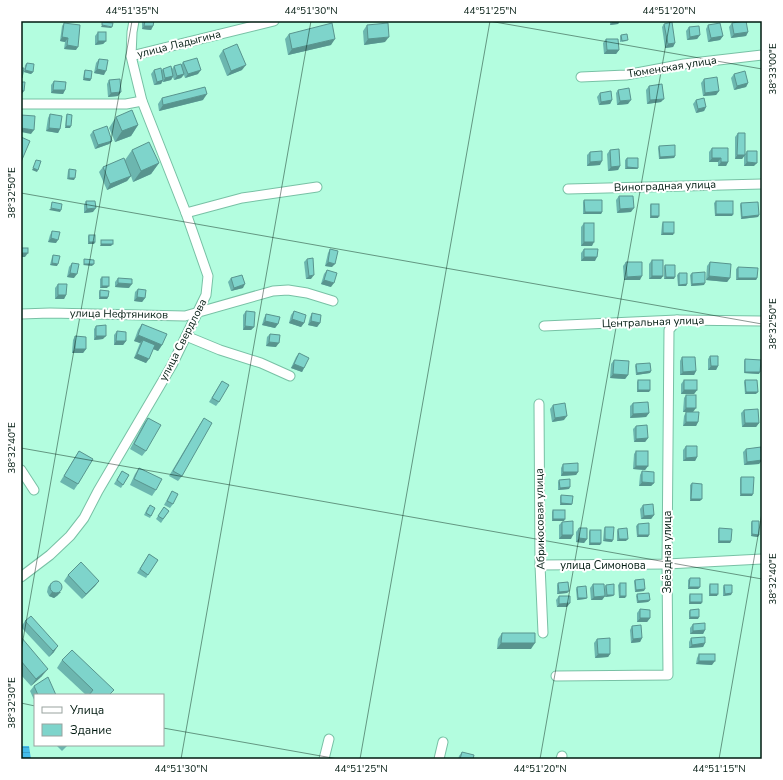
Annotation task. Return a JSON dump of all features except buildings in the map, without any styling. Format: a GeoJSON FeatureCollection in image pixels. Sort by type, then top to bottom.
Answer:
{"type":"FeatureCollection","features":[{"type":"Feature","properties":{"kind":"street","name":"улица Свердлова"},"geometry":{"type":"LineString","coordinates":[[21,577],[50,555],[70,536],[84,518],[98,491],[172,365],[206,295],[208,276],[186,213],[142,101],[131,56],[134,21]]}},
{"type":"Feature","properties":{"kind":"street","name":"улица Ладыгина"},"geometry":{"type":"LineString","coordinates":[[131,56],[274,21]]}},
{"type":"Feature","properties":{"kind":"street","name":"Тюменская улица"},"geometry":{"type":"LineString","coordinates":[[582,77],[626,75],[684,64],[762,55]]}},
{"type":"Feature","properties":{"kind":"street"},"geometry":{"type":"LineString","coordinates":[[21,104],[126,104],[142,101]]}},
{"type":"Feature","properties":{"kind":"street","name":"Виноградная улица"},"geometry":{"type":"LineString","coordinates":[[568,190],[762,184]]}},
{"type":"Feature","properties":{"kind":"street"},"geometry":{"type":"LineString","coordinates":[[186,213],[242,198],[317,187]]}},
{"type":"Feature","properties":{"kind":"street","name":"улица Нефтяников"},"geometry":{"type":"LineString","coordinates":[[21,314],[50,313],[185,316],[273,291],[288,290],[307,293],[333,301]]}},
{"type":"Feature","properties":{"kind":"street","name":"Центральная улица"},"geometry":{"type":"LineString","coordinates":[[544,326],[677,320],[762,321]]}},
{"type":"Feature","properties":{"kind":"street","name":"Звёздная улица"},"geometry":{"type":"LineString","coordinates":[[556,676],[668,675],[667,564],[669,330],[677,320]]}},
{"type":"Feature","properties":{"kind":"street"},"geometry":{"type":"LineString","coordinates":[[186,336],[220,350],[261,363],[290,376]]}},
{"type":"Feature","properties":{"kind":"street","name":"Абрикосовая улица"},"geometry":{"type":"LineString","coordinates":[[539,404],[540,565],[543,633]]}},
{"type":"Feature","properties":{"kind":"street"},"geometry":{"type":"LineString","coordinates":[[21,470],[34,490]]}},
{"type":"Feature","properties":{"kind":"street","name":"улица Симонова"},"geometry":{"type":"LineString","coordinates":[[540,565],[667,564],[762,559]]}},
{"type":"Feature","properties":{"kind":"street"},"geometry":{"type":"LineString","coordinates":[[324,759],[329,740]]}},
{"type":"Feature","properties":{"kind":"street"},"geometry":{"type":"LineString","coordinates":[[439,759],[443,742]]}},
{"type":"Feature","properties":{"kind":"water"},"geometry":{"type":"Polygon","coordinates":[[[22,746],[29,746],[31,759],[21,759],[22,746]]]}}]}
